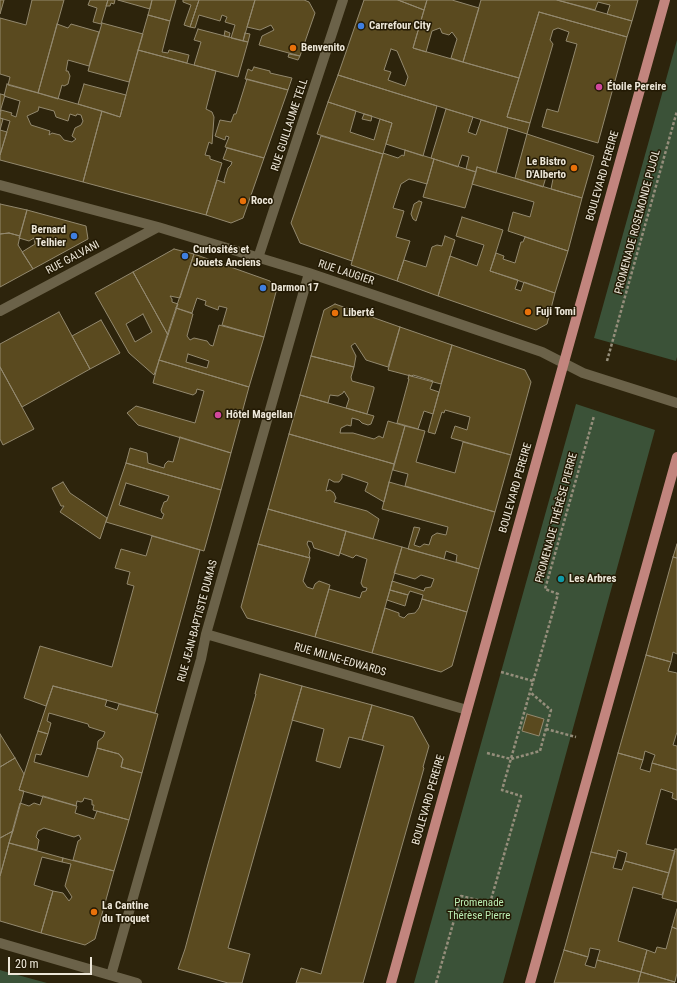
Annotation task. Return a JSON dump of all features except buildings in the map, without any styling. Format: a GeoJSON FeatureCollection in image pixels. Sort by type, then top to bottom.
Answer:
{"type":"FeatureCollection","features":[{"type":"Feature","properties":{"kind":"main road","name":"BOULEVARD PEREIRE"},"geometry":{"type":"LineString","coordinates":[[391,983],[664,0]]}},
{"type":"Feature","properties":{"kind":"main road"},"geometry":{"type":"LineString","coordinates":[[530,983],[677,457]]}},
{"type":"Feature","properties":{"kind":"street","name":"RUE GUILLAUME TELL"},"geometry":{"type":"LineString","coordinates":[[258,258],[343,0]]}},
{"type":"Feature","properties":{"kind":"street","name":"RUE LAUGIER"},"geometry":{"type":"LineString","coordinates":[[0,185],[158,227],[310,273],[542,352],[583,373],[602,380],[677,403]]}},
{"type":"Feature","properties":{"kind":"street","name":"RUE GALVANI"},"geometry":{"type":"LineString","coordinates":[[0,311],[158,227]]}},
{"type":"Feature","properties":{"kind":"street","name":"RUE JEAN-BAPTISTE DUMAS"},"geometry":{"type":"LineString","coordinates":[[111,975],[201,659],[206,634],[310,273]]}},
{"type":"Feature","properties":{"kind":"street","name":"RUE MILNE-EDWARDS"},"geometry":{"type":"LineString","coordinates":[[206,634],[467,710]]}},
{"type":"Feature","properties":{"kind":"street"},"geometry":{"type":"LineString","coordinates":[[0,942],[137,983]]}},
{"type":"Feature","properties":{"kind":"path","name":"PROMENADE ROSEMONDE PUJOL"},"geometry":{"type":"LineString","coordinates":[[607,363],[677,111]]}},
{"type":"Feature","properties":{"kind":"path","name":"PROMENADE THÉRÈSE PIERRE"},"geometry":{"type":"LineString","coordinates":[[436,983],[461,896],[490,903],[521,796],[502,790],[558,594],[545,589],[594,416]]}},
{"type":"Feature","properties":{"kind":"path"},"geometry":{"type":"LineString","coordinates":[[501,672],[533,681]]}},
{"type":"Feature","properties":{"kind":"path"},"geometry":{"type":"LineString","coordinates":[[487,753],[511,759],[540,750],[551,710],[530,692]]}},
{"type":"Feature","properties":{"kind":"path"},"geometry":{"type":"LineString","coordinates":[[546,729],[576,737]]}},
{"type":"Feature","properties":{"kind":"green space"},"geometry":{"type":"Polygon","coordinates":[[[677,40],[677,357],[676,361],[594,338],[677,40]]]}},
{"type":"Feature","properties":{"kind":"green space","name":"Promenade Thérèse Pierre"},"geometry":{"type":"Polygon","coordinates":[[[576,404],[655,430],[503,983],[414,983],[576,404]]]}},
{"type":"Feature","properties":{"kind":"green space"},"geometry":{"type":"Polygon","coordinates":[[[0,970],[3,971],[47,983],[0,983],[0,970]]]}},
{"type":"Feature","properties":{"kind":"place","name":"Carrefour City"},"geometry":{"type":"Point","coordinates":[361,26]}},
{"type":"Feature","properties":{"kind":"place","name":"Benvenito"},"geometry":{"type":"Point","coordinates":[293,48]}},
{"type":"Feature","properties":{"kind":"place","name":"Étoile Pereire"},"geometry":{"type":"Point","coordinates":[599,87]}},
{"type":"Feature","properties":{"kind":"place","name":"Le Bistro D'Alberto"},"geometry":{"type":"Point","coordinates":[574,168]}},
{"type":"Feature","properties":{"kind":"place","name":"Roco"},"geometry":{"type":"Point","coordinates":[243,201]}},
{"type":"Feature","properties":{"kind":"place","name":"Bernard Telhier"},"geometry":{"type":"Point","coordinates":[74,236]}},
{"type":"Feature","properties":{"kind":"place","name":"Curiosités et Jouets Anciens"},"geometry":{"type":"Point","coordinates":[185,256]}},
{"type":"Feature","properties":{"kind":"place","name":"Darmon 17"},"geometry":{"type":"Point","coordinates":[263,288]}},
{"type":"Feature","properties":{"kind":"place","name":"Fuji Tomi"},"geometry":{"type":"Point","coordinates":[528,312]}},
{"type":"Feature","properties":{"kind":"place","name":"Liberté"},"geometry":{"type":"Point","coordinates":[335,313]}},
{"type":"Feature","properties":{"kind":"place","name":"Hôtel Magellan"},"geometry":{"type":"Point","coordinates":[218,415]}},
{"type":"Feature","properties":{"kind":"place","name":"Les Arbres"},"geometry":{"type":"Point","coordinates":[561,579]}},
{"type":"Feature","properties":{"kind":"place","name":"La Cantine du Troquet"},"geometry":{"type":"Point","coordinates":[94,912]}}]}
